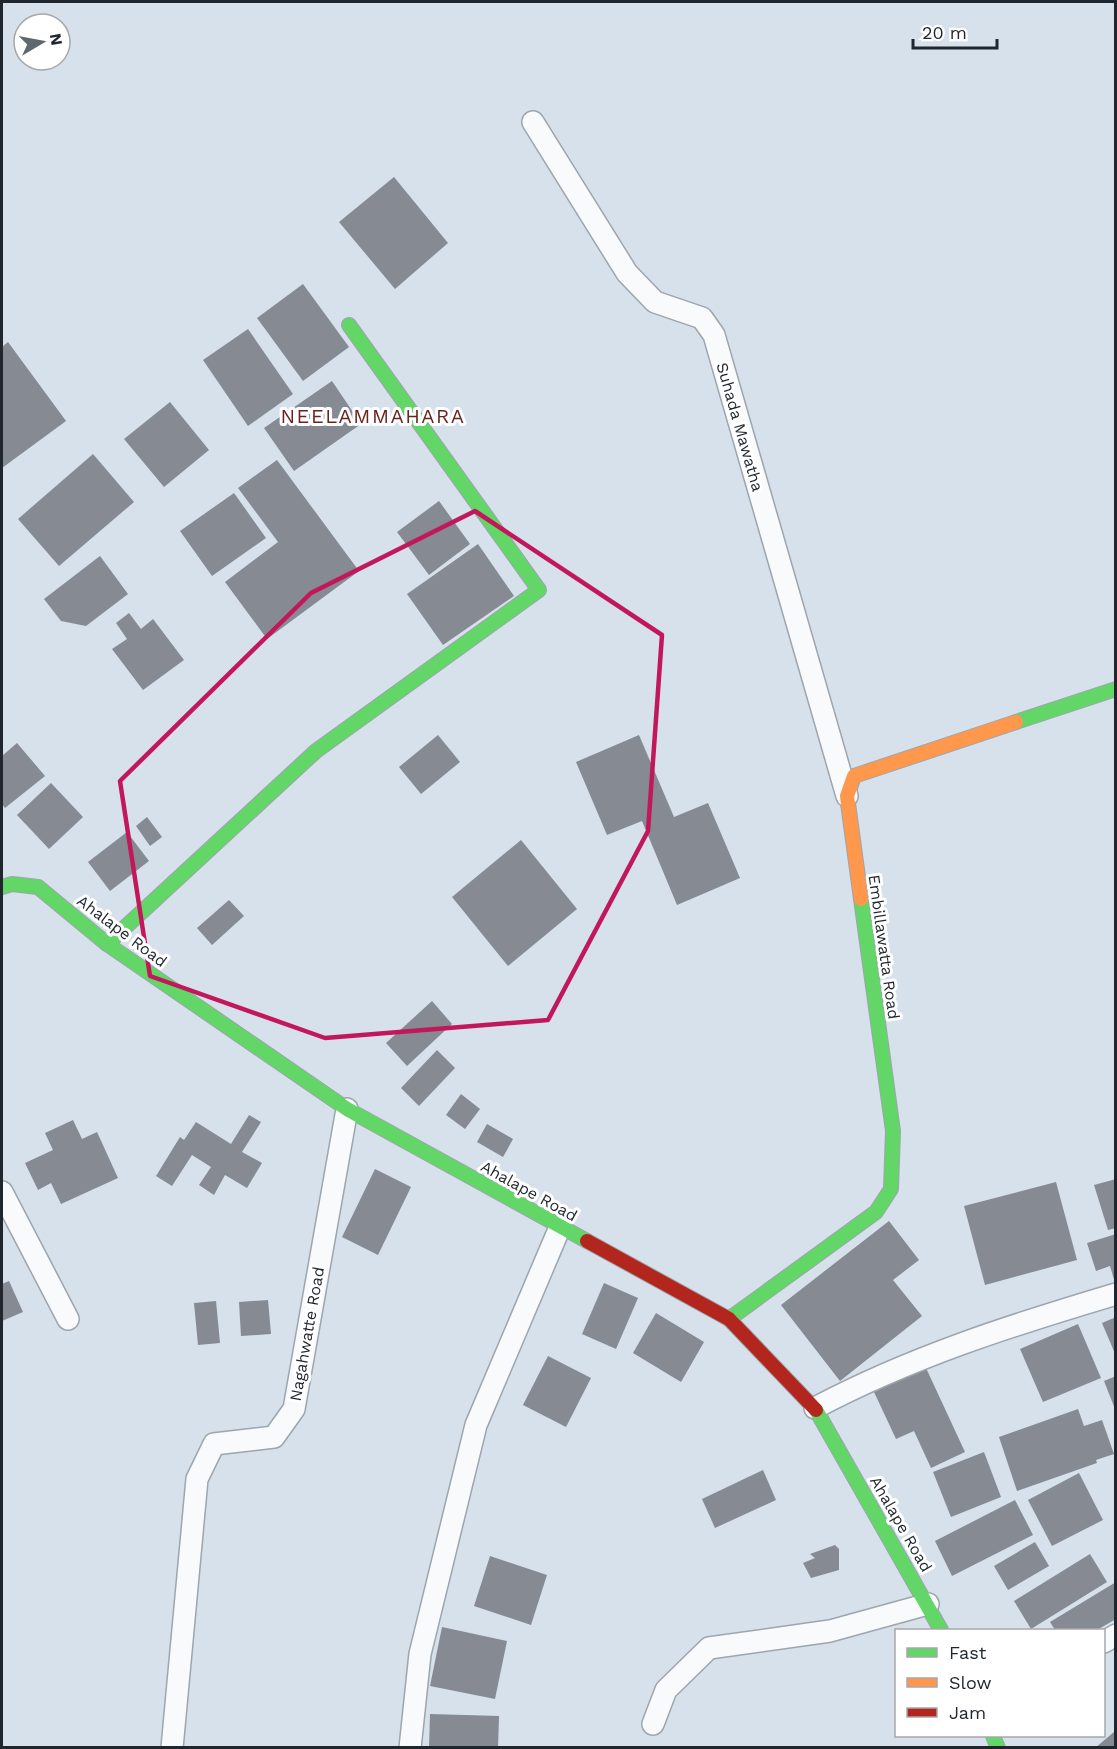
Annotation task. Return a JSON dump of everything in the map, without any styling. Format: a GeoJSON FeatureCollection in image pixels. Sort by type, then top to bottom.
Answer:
{"type":"FeatureCollection","features":[{"type":"Feature","properties":{"kind":"street","name":"Suhada Mawatha"},"geometry":{"type":"LineString","coordinates":[[533,122],[627,273],[655,302],[702,318],[714,335],[847,796]]}},
{"type":"Feature","properties":{"kind":"street"},"geometry":{"type":"LineString","coordinates":[[106,945],[316,751],[539,590],[349,325]]}},
{"type":"Feature","properties":{"kind":"street"},"geometry":{"type":"LineString","coordinates":[[847,796],[854,776],[1116,689]]}},
{"type":"Feature","properties":{"kind":"street","name":"Embillawatta Road"},"geometry":{"type":"LineString","coordinates":[[729,1319],[876,1212],[891,1189],[893,1131],[847,796]]}},
{"type":"Feature","properties":{"kind":"street","name":"Ahalape Road"},"geometry":{"type":"LineString","coordinates":[[2,887],[12,884],[38,887],[106,945],[347,1109],[729,1319],[815,1408],[940,1629]]}},
{"type":"Feature","properties":{"kind":"street","name":"Nagahwatte Road"},"geometry":{"type":"LineString","coordinates":[[172,1748],[196,1479],[214,1444],[274,1437],[294,1409],[347,1109]]}},
{"type":"Feature","properties":{"kind":"street"},"geometry":{"type":"LineString","coordinates":[[2,1192],[68,1319]]}},
{"type":"Feature","properties":{"kind":"street"},"geometry":{"type":"LineString","coordinates":[[410,1748],[420,1654],[476,1425],[560,1227]]}},
{"type":"Feature","properties":{"kind":"street"},"geometry":{"type":"LineString","coordinates":[[815,1408],[868,1380],[915,1360],[995,1330],[1116,1294]]}},
{"type":"Feature","properties":{"kind":"street"},"geometry":{"type":"LineString","coordinates":[[654,1724],[666,1690],[709,1648],[830,1631],[928,1604]]}},
{"type":"Feature","properties":{"kind":"highlighted area"},"geometry":{"type":"Polygon","coordinates":[[[475,511],[662,635],[648,831],[548,1020],[325,1038],[150,976],[120,781],[311,593],[475,511]]]}},
{"type":"Feature","properties":{"kind":"building"},"geometry":{"type":"Polygon","coordinates":[[[394,177],[448,243],[395,289],[339,222],[394,177]]]}},
{"type":"Feature","properties":{"kind":"building"},"geometry":{"type":"Polygon","coordinates":[[[303,284],[349,347],[303,381],[257,318],[303,284]]]}},
{"type":"Feature","properties":{"kind":"building"},"geometry":{"type":"Polygon","coordinates":[[[248,329],[293,394],[248,426],[203,360],[248,329]]]}},
{"type":"Feature","properties":{"kind":"building"},"geometry":{"type":"Polygon","coordinates":[[[8,342],[66,421],[2,468],[2,347],[8,342]]]}},
{"type":"Feature","properties":{"kind":"building"},"geometry":{"type":"Polygon","coordinates":[[[332,381],[361,424],[294,471],[264,428],[332,381]]]}},
{"type":"Feature","properties":{"kind":"building"},"geometry":{"type":"Polygon","coordinates":[[[170,402],[209,450],[164,487],[124,439],[170,402]]]}},
{"type":"Feature","properties":{"kind":"building"},"geometry":{"type":"Polygon","coordinates":[[[93,454],[134,502],[59,566],[18,519],[93,454]]]}},
{"type":"Feature","properties":{"kind":"building"},"geometry":{"type":"Polygon","coordinates":[[[277,460],[359,571],[267,639],[225,582],[278,542],[238,488],[277,460]]]}},
{"type":"Feature","properties":{"kind":"building"},"geometry":{"type":"Polygon","coordinates":[[[234,493],[266,538],[212,576],[180,531],[234,493]]]}},
{"type":"Feature","properties":{"kind":"building"},"geometry":{"type":"Polygon","coordinates":[[[439,501],[470,544],[429,575],[397,532],[439,501]]]}},
{"type":"Feature","properties":{"kind":"building"},"geometry":{"type":"Polygon","coordinates":[[[478,544],[514,596],[443,645],[407,594],[478,544]]]}},
{"type":"Feature","properties":{"kind":"building"},"geometry":{"type":"Polygon","coordinates":[[[100,556],[128,594],[86,626],[61,621],[44,599],[100,556]]]}},
{"type":"Feature","properties":{"kind":"building"},"geometry":{"type":"Polygon","coordinates":[[[129,613],[141,629],[153,619],[184,660],[143,690],[112,649],[127,639],[116,623],[129,613]]]}},
{"type":"Feature","properties":{"kind":"building"},"geometry":{"type":"Polygon","coordinates":[[[438,735],[460,762],[421,794],[399,767],[438,735]]]}},
{"type":"Feature","properties":{"kind":"building"},"geometry":{"type":"Polygon","coordinates":[[[639,735],[674,817],[708,803],[740,878],[677,905],[642,821],[607,835],[576,762],[639,735]]]}},
{"type":"Feature","properties":{"kind":"building"},"geometry":{"type":"Polygon","coordinates":[[[17,743],[45,776],[5,808],[2,804],[2,756],[17,743]]]}},
{"type":"Feature","properties":{"kind":"building"},"geometry":{"type":"Polygon","coordinates":[[[51,783],[83,817],[49,849],[17,815],[51,783]]]}},
{"type":"Feature","properties":{"kind":"building"},"geometry":{"type":"Polygon","coordinates":[[[147,817],[162,837],[150,846],[136,826],[147,817]]]}},
{"type":"Feature","properties":{"kind":"building"},"geometry":{"type":"Polygon","coordinates":[[[127,832],[149,861],[110,891],[88,862],[127,832]]]}},
{"type":"Feature","properties":{"kind":"building"},"geometry":{"type":"Polygon","coordinates":[[[521,840],[577,909],[508,966],[452,897],[521,840]]]}},
{"type":"Feature","properties":{"kind":"building"},"geometry":{"type":"Polygon","coordinates":[[[229,900],[244,916],[212,945],[197,928],[229,900]]]}},
{"type":"Feature","properties":{"kind":"building"},"geometry":{"type":"Polygon","coordinates":[[[432,1001],[452,1024],[407,1066],[386,1043],[432,1001]]]}},
{"type":"Feature","properties":{"kind":"building"},"geometry":{"type":"Polygon","coordinates":[[[437,1050],[455,1068],[419,1106],[401,1088],[437,1050]]]}},
{"type":"Feature","properties":{"kind":"building"},"geometry":{"type":"Polygon","coordinates":[[[461,1094],[480,1109],[465,1129],[446,1115],[461,1094]]]}},
{"type":"Feature","properties":{"kind":"building"},"geometry":{"type":"Polygon","coordinates":[[[249,1115],[261,1122],[242,1152],[262,1163],[247,1188],[225,1175],[214,1195],[199,1185],[211,1167],[192,1155],[172,1186],[156,1176],[180,1137],[184,1140],[196,1122],[231,1144],[249,1115]]]}},
{"type":"Feature","properties":{"kind":"building"},"geometry":{"type":"Polygon","coordinates":[[[73,1120],[82,1139],[97,1132],[118,1178],[61,1204],[51,1183],[38,1190],[25,1163],[53,1150],[45,1133],[73,1120]]]}},
{"type":"Feature","properties":{"kind":"building"},"geometry":{"type":"Polygon","coordinates":[[[487,1124],[513,1139],[503,1157],[477,1142],[487,1124]]]}},
{"type":"Feature","properties":{"kind":"building"},"geometry":{"type":"Polygon","coordinates":[[[375,1169],[411,1187],[378,1255],[342,1237],[375,1169]]]}},
{"type":"Feature","properties":{"kind":"building"},"geometry":{"type":"Polygon","coordinates":[[[1116,1179],[1116,1228],[1108,1230],[1094,1185],[1116,1179]]]}},
{"type":"Feature","properties":{"kind":"building"},"geometry":{"type":"Polygon","coordinates":[[[1056,1182],[1077,1260],[985,1285],[964,1206],[1056,1182]]]}},
{"type":"Feature","properties":{"kind":"building"},"geometry":{"type":"Polygon","coordinates":[[[889,1221],[919,1260],[893,1280],[922,1316],[840,1381],[781,1305],[889,1221]]]}},
{"type":"Feature","properties":{"kind":"building"},"geometry":{"type":"Polygon","coordinates":[[[1116,1234],[1115,1283],[1110,1266],[1096,1271],[1087,1243],[1116,1234]]]}},
{"type":"Feature","properties":{"kind":"building"},"geometry":{"type":"Polygon","coordinates":[[[9,1281],[23,1312],[2,1321],[2,1284],[9,1281]]]}},
{"type":"Feature","properties":{"kind":"building"},"geometry":{"type":"Polygon","coordinates":[[[604,1283],[638,1298],[616,1349],[582,1334],[604,1283]]]}},
{"type":"Feature","properties":{"kind":"building"},"geometry":{"type":"Polygon","coordinates":[[[268,1300],[271,1334],[241,1336],[239,1302],[268,1300]]]}},
{"type":"Feature","properties":{"kind":"building"},"geometry":{"type":"Polygon","coordinates":[[[216,1301],[220,1343],[198,1345],[194,1303],[216,1301]]]}},
{"type":"Feature","properties":{"kind":"building"},"geometry":{"type":"Polygon","coordinates":[[[656,1313],[704,1342],[681,1382],[633,1353],[656,1313]]]}},
{"type":"Feature","properties":{"kind":"building"},"geometry":{"type":"Polygon","coordinates":[[[1116,1317],[1116,1356],[1102,1323],[1116,1317]]]}},
{"type":"Feature","properties":{"kind":"building"},"geometry":{"type":"Polygon","coordinates":[[[1078,1324],[1101,1378],[1043,1402],[1020,1349],[1078,1324]]]}},
{"type":"Feature","properties":{"kind":"building"},"geometry":{"type":"Polygon","coordinates":[[[548,1356],[591,1378],[566,1427],[523,1405],[548,1356]]]}},
{"type":"Feature","properties":{"kind":"building"},"geometry":{"type":"Polygon","coordinates":[[[926,1368],[965,1452],[931,1468],[914,1431],[896,1439],[874,1392],[926,1368]]]}},
{"type":"Feature","properties":{"kind":"building"},"geometry":{"type":"Polygon","coordinates":[[[1116,1376],[1116,1409],[1115,1409],[1104,1381],[1116,1376]]]}},
{"type":"Feature","properties":{"kind":"building"},"geometry":{"type":"Polygon","coordinates":[[[1078,1409],[1084,1426],[1102,1420],[1114,1454],[1096,1460],[1097,1463],[1017,1491],[999,1437],[1078,1409]]]}},
{"type":"Feature","properties":{"kind":"building"},"geometry":{"type":"Polygon","coordinates":[[[984,1452],[1001,1497],[951,1517],[933,1472],[984,1452]]]}},
{"type":"Feature","properties":{"kind":"building"},"geometry":{"type":"Polygon","coordinates":[[[763,1470],[776,1500],[715,1528],[702,1499],[763,1470]]]}},
{"type":"Feature","properties":{"kind":"building"},"geometry":{"type":"Polygon","coordinates":[[[1079,1473],[1103,1520],[1052,1546],[1028,1500],[1079,1473]]]}},
{"type":"Feature","properties":{"kind":"building"},"geometry":{"type":"Polygon","coordinates":[[[1015,1500],[1033,1535],[952,1576],[935,1541],[1015,1500]]]}},
{"type":"Feature","properties":{"kind":"building"},"geometry":{"type":"Polygon","coordinates":[[[1035,1542],[1049,1566],[1008,1590],[994,1566],[1035,1542]]]}},
{"type":"Feature","properties":{"kind":"building"},"geometry":{"type":"Polygon","coordinates":[[[835,1545],[839,1549],[839,1570],[811,1578],[803,1563],[815,1558],[810,1554],[835,1545]]]}},
{"type":"Feature","properties":{"kind":"building"},"geometry":{"type":"Polygon","coordinates":[[[1090,1554],[1107,1582],[1031,1629],[1014,1601],[1090,1554]]]}},
{"type":"Feature","properties":{"kind":"building"},"geometry":{"type":"Polygon","coordinates":[[[490,1556],[547,1575],[531,1625],[474,1606],[490,1556]]]}},
{"type":"Feature","properties":{"kind":"building"},"geometry":{"type":"Polygon","coordinates":[[[1116,1582],[1116,1619],[1099,1629],[1054,1629],[1050,1622],[1116,1582]]]}},
{"type":"Feature","properties":{"kind":"building"},"geometry":{"type":"Polygon","coordinates":[[[442,1627],[507,1641],[495,1699],[430,1686],[442,1627]]]}},
{"type":"Feature","properties":{"kind":"building"},"geometry":{"type":"Polygon","coordinates":[[[430,1714],[499,1716],[498,1748],[429,1748],[430,1714]]]}},
{"type":"Feature","properties":{"kind":"building"},"geometry":{"type":"Polygon","coordinates":[[[1114,1732],[1116,1748],[1095,1748],[1114,1732]]]}},
{"type":"Feature","properties":{"kind":"traffic: fast"},"geometry":{"type":"LineString","coordinates":[[107,944],[316,751],[539,590],[349,325]]}},
{"type":"Feature","properties":{"kind":"traffic: fast"},"geometry":{"type":"LineString","coordinates":[[1016,722],[1116,689]]}},
{"type":"Feature","properties":{"kind":"traffic: fast"},"geometry":{"type":"LineString","coordinates":[[2,887],[12,884],[38,887],[107,944],[347,1109],[587,1241]]}},
{"type":"Feature","properties":{"kind":"traffic: fast"},"geometry":{"type":"LineString","coordinates":[[729,1319],[876,1212],[891,1189],[893,1131],[861,899]]}},
{"type":"Feature","properties":{"kind":"traffic: fast"},"geometry":{"type":"LineString","coordinates":[[816,1410],[940,1629]]}},
{"type":"Feature","properties":{"kind":"traffic: fast"},"geometry":{"type":"LineString","coordinates":[[993,1737],[998,1748]]}},
{"type":"Feature","properties":{"kind":"traffic: slow"},"geometry":{"type":"LineString","coordinates":[[861,899],[847,796],[854,776],[1016,722]]}},
{"type":"Feature","properties":{"kind":"traffic: jam"},"geometry":{"type":"LineString","coordinates":[[587,1241],[729,1319],[816,1410]]}},
{"type":"Feature","properties":{"kind":"district","name":"NEELAMMAHARA"},"geometry":{"type":"Point","coordinates":[373,416]}}]}
